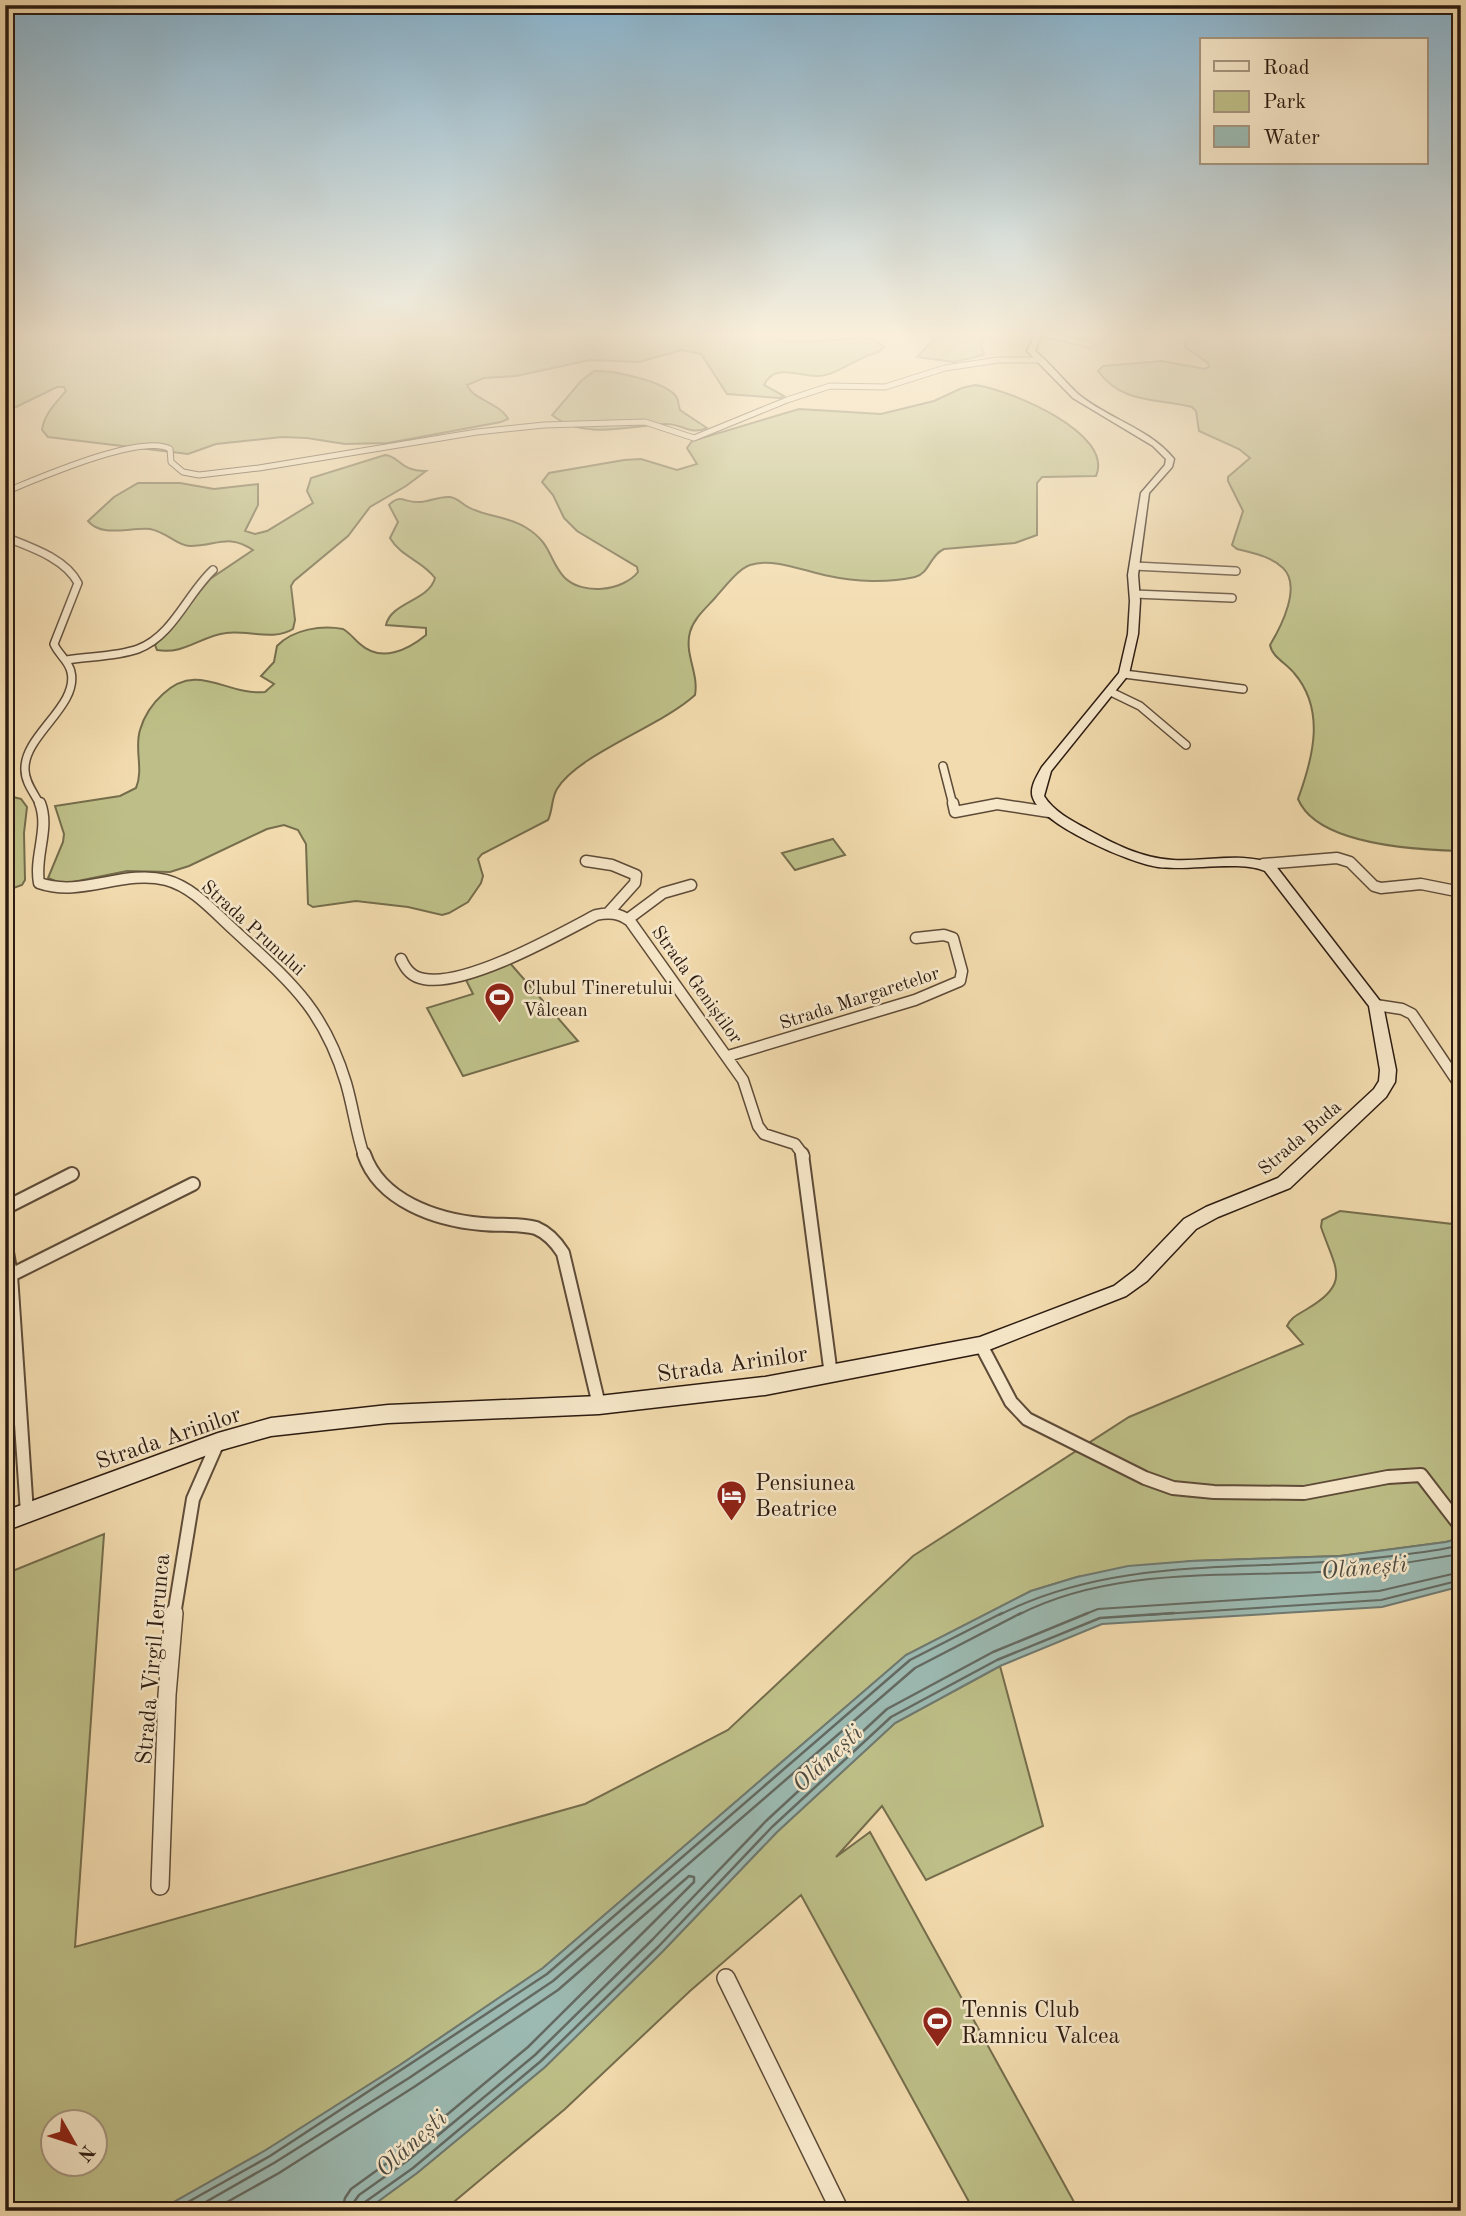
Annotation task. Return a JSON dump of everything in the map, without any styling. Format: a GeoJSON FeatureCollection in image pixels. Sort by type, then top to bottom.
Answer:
{"type":"FeatureCollection","features":[{"type":"Feature","properties":{"kind":"street"},"geometry":{"type":"LineString","coordinates":[[5,492],[82,461],[152,444],[163,445],[170,450],[171,461],[176,468],[199,475],[259,468],[456,435]]}},
{"type":"Feature","properties":{"kind":"street"},"geometry":{"type":"LineString","coordinates":[[1049,812],[1038,794],[1046,770],[1124,674],[1133,634],[1134,566],[1145,493],[1168,465],[1169,456],[1144,435]]}},
{"type":"Feature","properties":{"kind":"street","name":"Strada Prunului"},"geometry":{"type":"LineString","coordinates":[[5,537],[76,576],[78,583],[54,644],[56,652],[67,660],[72,674],[72,688],[47,722],[25,762],[24,774],[42,809],[38,883],[45,887],[71,888],[145,877],[166,879],[194,895],[284,975],[313,1009],[345,1080],[369,1167],[388,1189],[406,1204],[444,1217],[482,1224],[528,1225],[556,1240],[563,1253],[599,1405]]}},
{"type":"Feature","properties":{"kind":"street"},"geometry":{"type":"LineString","coordinates":[[1134,566],[1236,571]]}},
{"type":"Feature","properties":{"kind":"street"},"geometry":{"type":"LineString","coordinates":[[67,660],[134,650],[149,643],[167,627],[192,591],[214,570]]}},
{"type":"Feature","properties":{"kind":"street"},"geometry":{"type":"LineString","coordinates":[[1134,594],[1232,598]]}},
{"type":"Feature","properties":{"kind":"street"},"geometry":{"type":"LineString","coordinates":[[1124,674],[1242,689]]}},
{"type":"Feature","properties":{"kind":"street"},"geometry":{"type":"LineString","coordinates":[[1111,692],[1140,706],[1186,745]]}},
{"type":"Feature","properties":{"kind":"street"},"geometry":{"type":"LineString","coordinates":[[943,766],[956,812],[997,804],[1049,812],[1133,857],[1148,862],[1263,864],[1337,858],[1350,862],[1374,886],[1381,888],[1421,884],[1461,892]]}},
{"type":"Feature","properties":{"kind":"street"},"geometry":{"type":"LineString","coordinates":[[401,959],[409,973],[426,980],[465,975],[596,915],[609,912],[638,878],[626,870],[586,860]]}},
{"type":"Feature","properties":{"kind":"street","name":"Strada Buda"},"geometry":{"type":"LineString","coordinates":[[981,1345],[1120,1291],[1137,1281],[1151,1268],[1173,1239],[1192,1223],[1268,1193],[1284,1183],[1380,1093],[1387,1082],[1388,1070],[1376,1005],[1275,873],[1263,864]]}},
{"type":"Feature","properties":{"kind":"street"},"geometry":{"type":"LineString","coordinates":[[628,919],[663,893],[691,885]]}},
{"type":"Feature","properties":{"kind":"street","name":"Strada Geniștilor"},"geometry":{"type":"LineString","coordinates":[[609,912],[628,919],[728,1056],[743,1080],[758,1126],[764,1134],[795,1144],[804,1156],[831,1375]]}},
{"type":"Feature","properties":{"kind":"street","name":"Strada Margaretelor"},"geometry":{"type":"LineString","coordinates":[[728,1056],[878,1012],[948,988],[960,981],[962,971],[953,938],[944,935],[916,938]]}},
{"type":"Feature","properties":{"kind":"street"},"geometry":{"type":"LineString","coordinates":[[1376,1005],[1402,1009],[1412,1014],[1461,1087]]}},
{"type":"Feature","properties":{"kind":"street"},"geometry":{"type":"LineString","coordinates":[[5,1208],[72,1174]]}},
{"type":"Feature","properties":{"kind":"street"},"geometry":{"type":"LineString","coordinates":[[11,1275],[193,1184]]}},
{"type":"Feature","properties":{"kind":"street"},"geometry":{"type":"LineString","coordinates":[[5,1241],[11,1275],[27,1513]]}},
{"type":"Feature","properties":{"kind":"street"},"geometry":{"type":"LineString","coordinates":[[981,1345],[1011,1402],[1027,1419],[1144,1478],[1173,1488],[1214,1492],[1304,1493],[1388,1477],[1421,1475],[1461,1527]]}},
{"type":"Feature","properties":{"kind":"street","name":"Strada Arinilor"},"geometry":{"type":"LineString","coordinates":[[5,1521],[218,1443],[271,1427],[388,1414],[599,1405],[765,1386],[981,1345]]}},
{"type":"Feature","properties":{"kind":"street","name":"Strada Virgil Ierunca"},"geometry":{"type":"LineString","coordinates":[[160,1886],[170,1669],[180,1574],[191,1504],[218,1443]]}},
{"type":"Feature","properties":{"kind":"street"},"geometry":{"type":"LineString","coordinates":[[726,1978],[840,2211]]}},
{"type":"Feature","properties":{"kind":"green space"},"geometry":{"type":"Polygon","coordinates":[[[429,435],[388,443],[345,444],[282,437],[216,444],[188,454],[48,437],[429,435]]]}},
{"type":"Feature","properties":{"kind":"green space"},"geometry":{"type":"Polygon","coordinates":[[[711,435],[1081,435],[1090,444],[1098,460],[1096,476],[1042,477],[1037,483],[1037,535],[1015,543],[944,549],[915,577],[861,581],[779,564],[759,563],[745,567],[704,609],[690,632],[689,648],[695,695],[662,718],[582,764],[568,776],[555,793],[548,820],[482,854],[478,859],[483,876],[481,883],[468,902],[449,913],[442,915],[408,907],[356,901],[313,907],[308,904],[306,844],[298,830],[284,825],[267,829],[189,866],[170,872],[127,871],[63,884],[48,878],[64,834],[55,806],[120,796],[136,788],[139,774],[138,737],[142,725],[156,701],[176,685],[188,680],[200,680],[251,692],[265,692],[274,684],[261,676],[274,662],[277,646],[291,636],[308,630],[343,629],[368,650],[377,653],[403,649],[426,635],[426,628],[386,625],[395,611],[426,592],[435,578],[400,550],[390,538],[398,522],[389,505],[393,501],[403,499],[418,502],[450,497],[475,510],[518,523],[540,539],[564,577],[572,583],[591,589],[613,587],[631,578],[638,572],[637,567],[577,531],[564,518],[553,495],[542,482],[549,473],[624,460],[641,459],[677,470],[697,464],[687,448],[692,441],[711,435]]]}},
{"type":"Feature","properties":{"kind":"green space"},"geometry":{"type":"Polygon","coordinates":[[[1209,435],[1461,435],[1461,851],[1396,846],[1347,835],[1325,826],[1309,814],[1298,799],[1312,751],[1313,718],[1304,687],[1273,653],[1270,645],[1288,606],[1291,585],[1283,568],[1273,561],[1232,545],[1243,511],[1228,477],[1250,458],[1239,449],[1209,435]]]}},
{"type":"Feature","properties":{"kind":"green space"},"geometry":{"type":"Polygon","coordinates":[[[385,455],[410,469],[426,471],[370,507],[348,536],[294,581],[291,586],[295,620],[293,629],[277,634],[226,633],[176,650],[157,650],[155,645],[210,579],[253,550],[229,541],[190,546],[150,529],[108,530],[88,521],[114,497],[138,483],[180,483],[214,489],[258,484],[258,505],[245,531],[255,534],[267,531],[313,503],[307,491],[311,478],[385,455]]]}},
{"type":"Feature","properties":{"kind":"green space"},"geometry":{"type":"Polygon","coordinates":[[[5,795],[21,799],[27,807],[24,833],[25,880],[22,885],[5,891],[5,795]]]}},
{"type":"Feature","properties":{"kind":"green space"},"geometry":{"type":"Polygon","coordinates":[[[833,839],[845,855],[795,870],[782,853],[833,839]]]}},
{"type":"Feature","properties":{"kind":"green space","name":"Clubul Tineretului Vâlcean"},"geometry":{"type":"Polygon","coordinates":[[[509,962],[578,1041],[463,1076],[427,1008],[473,994],[466,980],[509,962]]]}},
{"type":"Feature","properties":{"kind":"green space"},"geometry":{"type":"Polygon","coordinates":[[[1340,1211],[1461,1225],[1461,1538],[1340,1556],[1191,1561],[1077,1577],[1031,1591],[906,1655],[543,1968],[400,2065],[266,2150],[158,2211],[5,2211],[5,1574],[104,1534],[75,1947],[585,1804],[728,1730],[913,1556],[1129,1417],[1303,1344],[1287,1326],[1296,1316],[1321,1300],[1335,1282],[1335,1264],[1321,1227],[1322,1220],[1340,1211]]]}},
{"type":"Feature","properties":{"kind":"green space"},"geometry":{"type":"Polygon","coordinates":[[[1000,1666],[1043,1826],[926,1880],[882,1806],[836,1857],[870,1832],[1079,2211],[974,2211],[801,1895],[690,1991],[565,2109],[443,2211],[365,2211],[417,2173],[545,2067],[663,1951],[777,1832],[895,1723],[1000,1666]]]}},
{"type":"Feature","properties":{"kind":"water","name":"Olănești"},"geometry":{"type":"Polygon","coordinates":[[[1461,1538],[1461,1587],[1382,1607],[1102,1624],[1000,1666],[895,1723],[777,1832],[663,1951],[545,2067],[417,2173],[365,2211],[158,2211],[266,2150],[400,2065],[543,1968],[906,1655],[1031,1591],[1128,1566],[1340,1556],[1461,1538]]]}},
{"type":"Feature","properties":{"kind":"place","name":"Clubul Tineretului Vâlcean"},"geometry":{"type":"Point","coordinates":[500,1025]}},
{"type":"Feature","properties":{"kind":"place","name":"Pensiunea Beatrice"},"geometry":{"type":"Point","coordinates":[732,1522]}},
{"type":"Feature","properties":{"kind":"place","name":"Tennis Club Ramnicu Valcea"},"geometry":{"type":"Point","coordinates":[938,2049]}}]}
